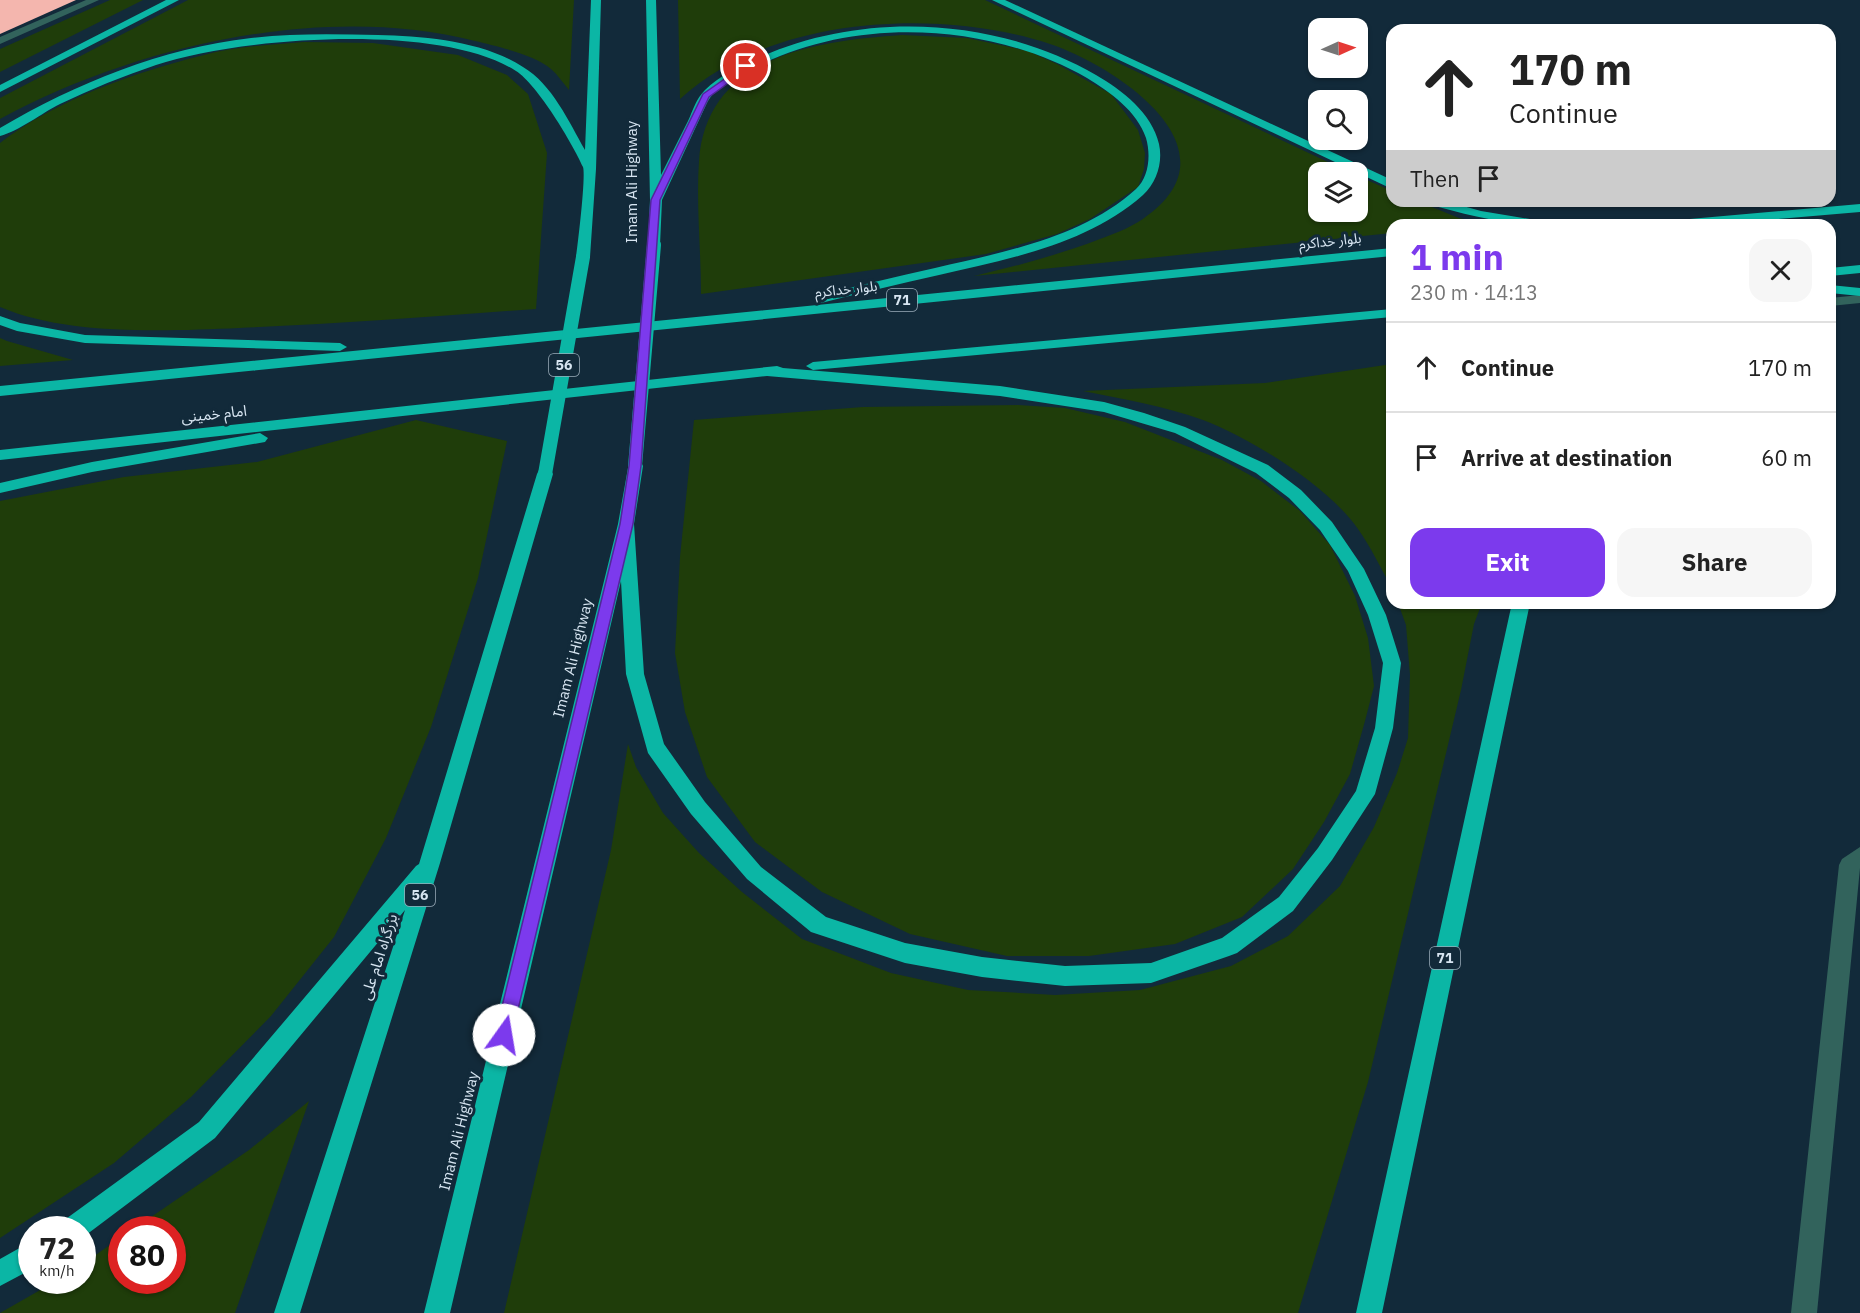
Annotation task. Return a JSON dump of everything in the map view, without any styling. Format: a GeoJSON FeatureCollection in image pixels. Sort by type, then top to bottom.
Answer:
{"type":"FeatureCollection","features":[{"type":"Feature","properties":{"kind":"highway"},"geometry":{"type":"LineString","coordinates":[[0,88],[174,0]]}},
{"type":"Feature","properties":{"kind":"highway","name":"56"},"geometry":{"type":"LineString","coordinates":[[590,169],[596,0]]}},
{"type":"Feature","properties":{"kind":"highway","name":"Imam Ali Highway"},"geometry":{"type":"LineString","coordinates":[[437,1313],[626,524],[635,466],[654,244],[656,200],[651,0]]}},
{"type":"Feature","properties":{"kind":"highway"},"geometry":{"type":"LineString","coordinates":[[997,0],[1386,182]]}},
{"type":"Feature","properties":{"kind":"highway"},"geometry":{"type":"LineString","coordinates":[[656,200],[705,96],[730,76],[762,57],[797,45],[856,34],[931,30],[964,32],[1034,48],[1066,60],[1119,94],[1140,116],[1152,138],[1156,162],[1144,188],[1104,218],[1042,245],[753,315]]}},
{"type":"Feature","properties":{"kind":"highway"},"geometry":{"type":"LineString","coordinates":[[0,133],[56,101],[121,74],[206,50],[248,41],[296,38],[420,40],[457,47],[520,69],[540,89],[590,169]]}},
{"type":"Feature","properties":{"kind":"highway","name":"بزرگراه امام علی"},"geometry":{"type":"LineString","coordinates":[[287,1313],[430,863],[545,474],[583,257],[590,169]]}},
{"type":"Feature","properties":{"kind":"highway"},"geometry":{"type":"LineString","coordinates":[[1451,207],[1480,216],[1501,219]]}},
{"type":"Feature","properties":{"kind":"highway"},"geometry":{"type":"LineString","coordinates":[[1735,219],[1860,208]]}},
{"type":"Feature","properties":{"kind":"highway","name":"بلوار خداکرم"},"geometry":{"type":"LineString","coordinates":[[411,349],[1386,253]]}},
{"type":"Feature","properties":{"kind":"highway"},"geometry":{"type":"LineString","coordinates":[[1836,271],[1860,269]]}},
{"type":"Feature","properties":{"kind":"highway"},"geometry":{"type":"LineString","coordinates":[[1836,290],[1860,292]]}},
{"type":"Feature","properties":{"kind":"highway"},"geometry":{"type":"LineString","coordinates":[[0,488],[92,467],[431,409],[766,371],[1386,314]]}},
{"type":"Feature","properties":{"kind":"highway"},"geometry":{"type":"LineString","coordinates":[[0,320],[17,327],[85,339],[411,349]]}},
{"type":"Feature","properties":{"kind":"highway"},"geometry":{"type":"LineString","coordinates":[[0,391],[411,349]]}},
{"type":"Feature","properties":{"kind":"highway"},"geometry":{"type":"LineString","coordinates":[[626,524],[635,674],[655,747],[698,808],[754,873],[819,925],[905,953],[982,967],[1065,976],[1151,973],[1229,946],[1286,904],[1325,854],[1365,794],[1384,728],[1392,663],[1377,615],[1356,569],[1326,526],[1295,494],[1262,469],[1224,448],[1180,430],[1104,407],[1000,391],[766,371]]}},
{"type":"Feature","properties":{"kind":"highway","name":"امام خمینی"},"geometry":{"type":"LineString","coordinates":[[0,455],[431,409]]}},
{"type":"Feature","properties":{"kind":"highway","name":"71"},"geometry":{"type":"LineString","coordinates":[[1369,1313],[1520,609]]}},
{"type":"Feature","properties":{"kind":"highway"},"geometry":{"type":"LineString","coordinates":[[91,1216],[207,1130],[430,863]]}},
{"type":"Feature","properties":{"kind":"highway"},"geometry":{"type":"LineString","coordinates":[[0,1273],[18,1262]]}},
{"type":"Feature","properties":{"kind":"street"},"geometry":{"type":"LineString","coordinates":[[0,41],[94,0]]}},
{"type":"Feature","properties":{"kind":"street"},"geometry":{"type":"LineString","coordinates":[[1836,301],[1860,299]]}},
{"type":"Feature","properties":{"kind":"street"},"geometry":{"type":"LineString","coordinates":[[1804,1313],[1849,865],[1860,856]]}},
{"type":"Feature","properties":{"kind":"green space"},"geometry":{"type":"Polygon","coordinates":[[[110,0],[143,0],[0,72],[0,49],[110,0]]]}},
{"type":"Feature","properties":{"kind":"green space"},"geometry":{"type":"Polygon","coordinates":[[[188,0],[574,0],[569,90],[551,69],[535,59],[475,41],[416,30],[356,26],[294,29],[231,38],[170,52],[110,71],[53,93],[0,119],[0,98],[188,0]]]}},
{"type":"Feature","properties":{"kind":"green space"},"geometry":{"type":"Polygon","coordinates":[[[678,0],[985,0],[1328,162],[1308,162],[1308,222],[1368,222],[1368,180],[1386,188],[1386,207],[1432,207],[1464,219],[1386,219],[1386,234],[974,276],[1084,245],[1125,229],[1148,215],[1173,189],[1180,163],[1174,137],[1157,112],[1133,89],[1105,70],[1076,55],[1050,44],[1006,32],[958,25],[907,23],[857,26],[807,35],[760,50],[717,71],[680,99],[678,0]]]}},
{"type":"Feature","properties":{"kind":"green space"},"geometry":{"type":"Polygon","coordinates":[[[902,35],[967,38],[1028,51],[1111,94],[1138,130],[1145,153],[1144,169],[1138,187],[1090,219],[1057,234],[986,254],[701,294],[699,161],[706,125],[722,97],[744,76],[771,60],[835,42],[902,35]]]}},
{"type":"Feature","properties":{"kind":"green space"},"geometry":{"type":"Polygon","coordinates":[[[304,42],[373,43],[458,55],[507,75],[528,94],[547,153],[536,309],[313,324],[211,329],[118,330],[56,323],[0,307],[0,143],[71,101],[151,70],[228,50],[304,42]]]}},
{"type":"Feature","properties":{"kind":"green space"},"geometry":{"type":"Polygon","coordinates":[[[0,338],[7,341],[73,360],[0,366],[0,338]]]}},
{"type":"Feature","properties":{"kind":"green space"},"geometry":{"type":"Polygon","coordinates":[[[1386,365],[1386,577],[1363,536],[1345,513],[1309,481],[1265,451],[1222,428],[1188,415],[1083,391],[1265,383],[1386,365]]]}},
{"type":"Feature","properties":{"kind":"green space"},"geometry":{"type":"Polygon","coordinates":[[[1018,405],[1065,408],[1125,422],[1222,460],[1261,481],[1300,511],[1330,545],[1355,596],[1368,638],[1374,686],[1350,774],[1324,822],[1293,869],[1242,917],[1175,944],[1089,956],[1007,956],[910,934],[822,892],[755,842],[707,777],[685,712],[675,653],[680,557],[694,420],[863,407],[1018,405]]]}},
{"type":"Feature","properties":{"kind":"green space"},"geometry":{"type":"Polygon","coordinates":[[[416,420],[507,441],[478,578],[431,727],[386,838],[334,937],[271,1016],[191,1097],[114,1163],[33,1216],[18,1216],[18,1226],[0,1238],[0,501],[124,477],[257,462],[416,420]]]}},
{"type":"Feature","properties":{"kind":"green space"},"geometry":{"type":"Polygon","coordinates":[[[1400,609],[1480,609],[1474,624],[1461,690],[1368,1082],[1298,1313],[504,1313],[611,850],[628,744],[636,767],[663,813],[699,853],[742,892],[802,939],[891,973],[968,990],[1055,995],[1140,990],[1231,966],[1288,936],[1340,886],[1374,827],[1397,773],[1408,738],[1410,675],[1406,625],[1400,609]]]}},
{"type":"Feature","properties":{"kind":"green space"},"geometry":{"type":"Polygon","coordinates":[[[309,1101],[235,1313],[0,1313],[33,1294],[96,1294],[96,1255],[108,1246],[108,1294],[186,1294],[186,1216],[152,1216],[249,1150],[309,1101]]]}},
{"type":"Feature","properties":{"kind":"building"},"geometry":{"type":"Polygon","coordinates":[[[0,0],[76,0],[0,34],[0,0]]]}},
{"type":"Feature","properties":{"kind":"route"},"geometry":{"type":"LineString","coordinates":[[504,1035],[626,524],[635,466],[656,200],[705,96],[746,66]]}}]}
